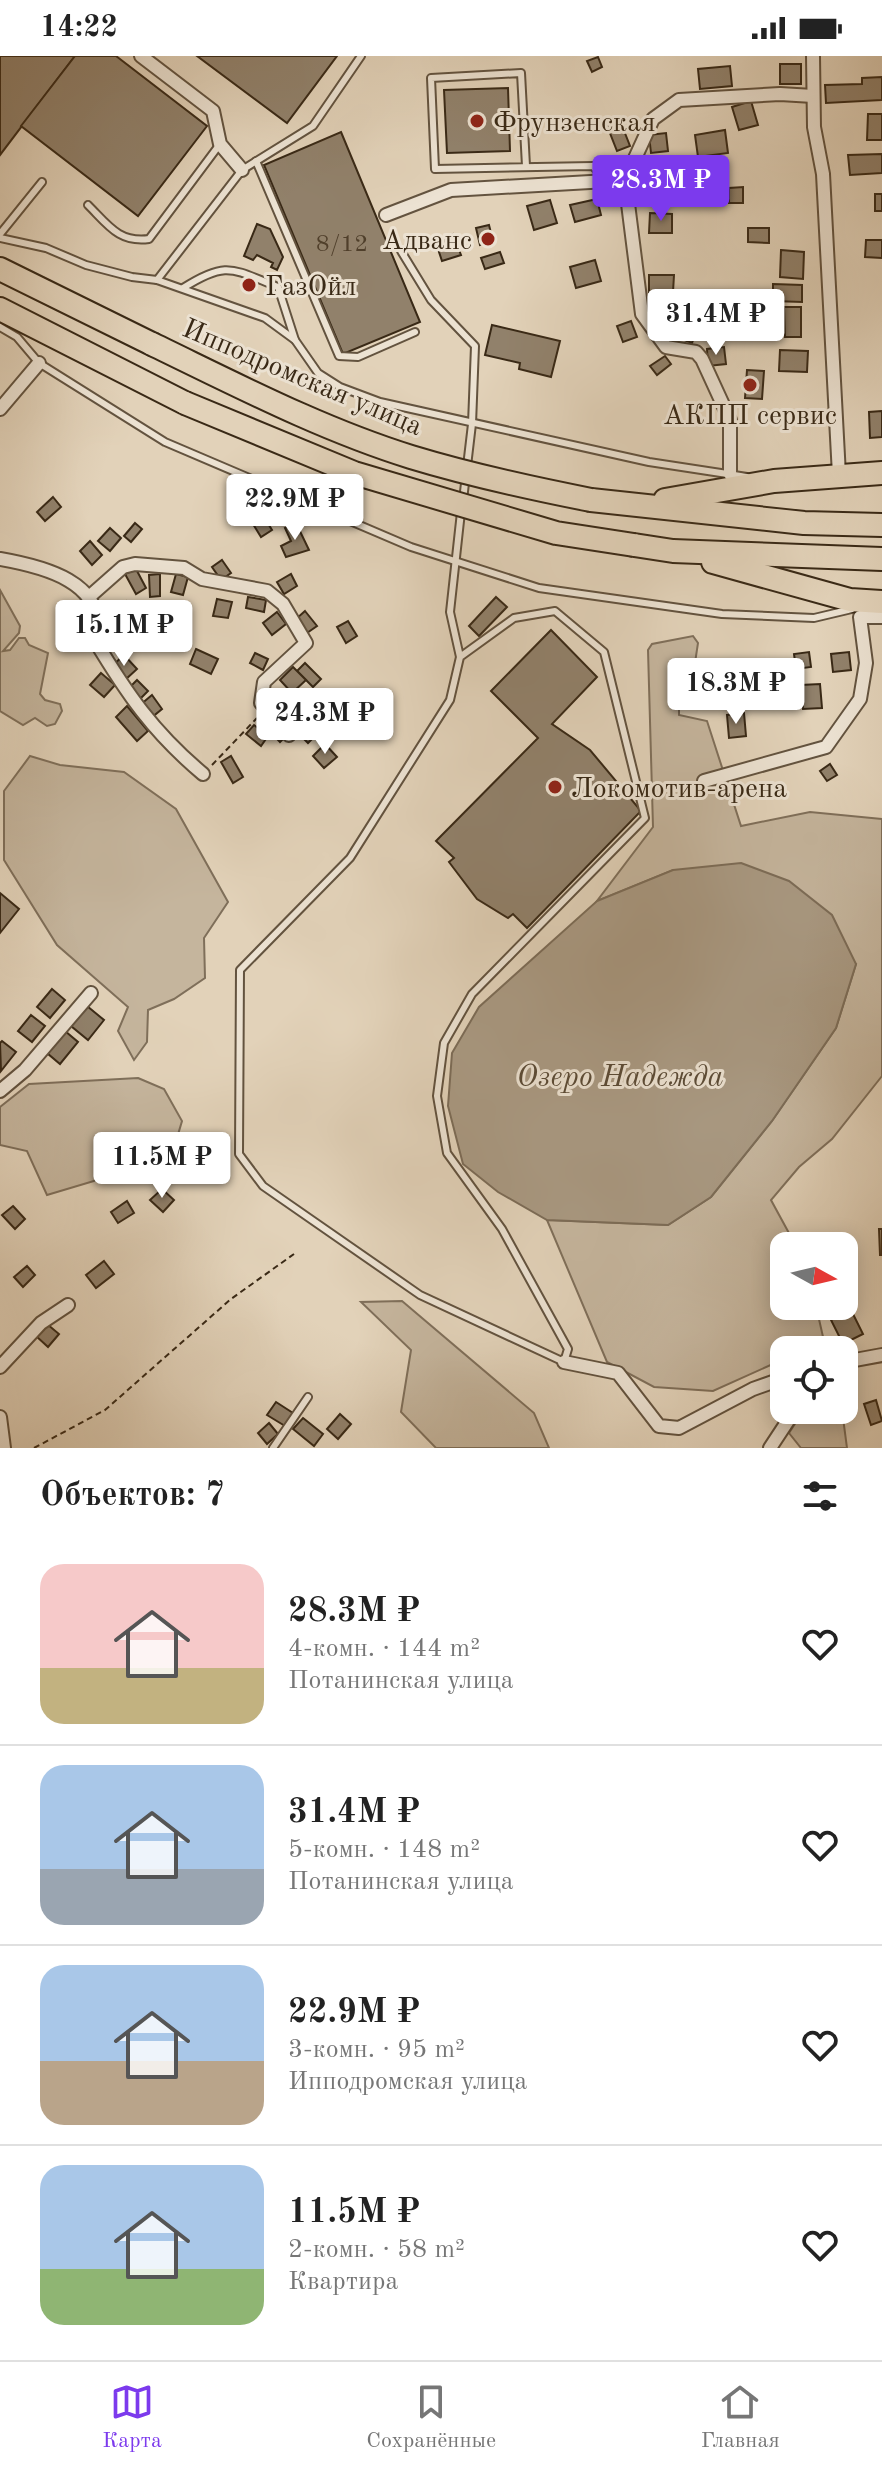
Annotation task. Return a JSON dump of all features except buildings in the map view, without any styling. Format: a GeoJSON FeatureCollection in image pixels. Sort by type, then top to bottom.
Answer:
{"type":"FeatureCollection","features":[{"type":"Feature","properties":{"kind":"highway","name":"Ипподромская улица"},"geometry":{"type":"LineString","coordinates":[[0,269],[253,394],[357,438],[462,471],[626,505],[804,523],[882,525]]}},
{"type":"Feature","properties":{"kind":"highway"},"geometry":{"type":"LineString","coordinates":[[0,309],[185,403],[354,473],[556,533],[673,551],[882,559]]}},
{"type":"Feature","properties":{"kind":"highway"},"geometry":{"type":"LineString","coordinates":[[626,505],[774,481],[882,473]]}},
{"type":"Feature","properties":{"kind":"highway"},"geometry":{"type":"LineString","coordinates":[[673,551],[850,600],[882,602]]}},
{"type":"Feature","properties":{"kind":"street"},"geometry":{"type":"LineString","coordinates":[[141,56],[213,111],[220,144],[242,170]]}},
{"type":"Feature","properties":{"kind":"street"},"geometry":{"type":"LineString","coordinates":[[813,56],[814,127],[823,174],[839,475]]}},
{"type":"Feature","properties":{"kind":"street"},"geometry":{"type":"LineString","coordinates":[[730,474],[730,420],[702,359],[696,352],[666,347],[642,314],[625,180],[653,119],[679,100],[780,94],[813,96]]}},
{"type":"Feature","properties":{"kind":"street"},"geometry":{"type":"LineString","coordinates":[[386,215],[451,190],[625,180]]}},
{"type":"Feature","properties":{"kind":"street"},"geometry":{"type":"LineString","coordinates":[[0,409],[39,363]]}},
{"type":"Feature","properties":{"kind":"street"},"geometry":{"type":"LineString","coordinates":[[0,559],[47,568],[72,581],[89,597],[98,625],[94,639],[127,694],[164,741],[203,774]]}},
{"type":"Feature","properties":{"kind":"street"},"geometry":{"type":"LineString","coordinates":[[89,597],[123,567],[135,564],[184,568],[202,579],[267,591],[283,604],[306,643],[264,682],[261,703],[289,735]]}},
{"type":"Feature","properties":{"kind":"street"},"geometry":{"type":"LineString","coordinates":[[704,781],[826,747],[860,699],[866,663],[860,617],[882,617]]}},
{"type":"Feature","properties":{"kind":"street"},"geometry":{"type":"LineString","coordinates":[[0,1091],[25,1070],[91,993]]}},
{"type":"Feature","properties":{"kind":"street"},"geometry":{"type":"LineString","coordinates":[[0,1367],[41,1323],[68,1305]]}},
{"type":"Feature","properties":{"kind":"street"},"geometry":{"type":"LineString","coordinates":[[858,1360],[882,1355]]}},
{"type":"Feature","properties":{"kind":"street"},"geometry":{"type":"LineString","coordinates":[[564,1362],[618,1373],[659,1426],[679,1428],[770,1383]]}},
{"type":"Feature","properties":{"kind":"street"},"geometry":{"type":"LineString","coordinates":[[0,1417],[4,1448]]}},
{"type":"Feature","properties":{"kind":"street"},"geometry":{"type":"LineString","coordinates":[[770,1448],[786,1424]]}},
{"type":"Feature","properties":{"kind":"lane"},"geometry":{"type":"LineString","coordinates":[[157,280],[242,170],[313,126],[361,56]]}},
{"type":"Feature","properties":{"kind":"lane"},"geometry":{"type":"LineString","coordinates":[[526,166],[521,73],[431,78],[435,169],[593,166],[605,180]]}},
{"type":"Feature","properties":{"kind":"lane"},"geometry":{"type":"LineString","coordinates":[[88,205],[120,237],[131,242],[149,239],[220,144]]}},
{"type":"Feature","properties":{"kind":"lane"},"geometry":{"type":"LineString","coordinates":[[256,161],[339,356],[358,357],[415,332]]}},
{"type":"Feature","properties":{"kind":"lane"},"geometry":{"type":"LineString","coordinates":[[42,182],[0,236],[46,248],[101,269],[183,288],[265,318],[295,340]]}},
{"type":"Feature","properties":{"kind":"lane"},"geometry":{"type":"LineString","coordinates":[[401,251],[431,300],[475,346],[472,424],[450,612],[460,657],[450,700],[350,858],[240,970],[239,1154],[263,1186],[420,1295],[564,1362],[568,1349],[502,1229],[447,1153],[437,1096],[444,1043],[472,994],[645,818],[604,652],[555,611],[514,618],[460,657]]}},
{"type":"Feature","properties":{"kind":"lane"},"geometry":{"type":"LineString","coordinates":[[183,288],[211,271],[231,269],[278,287],[295,340],[318,373],[340,387],[380,402],[649,462],[774,481]]}},
{"type":"Feature","properties":{"kind":"lane"},"geometry":{"type":"LineString","coordinates":[[0,327],[17,337],[39,363],[165,442],[361,527],[539,588],[722,614],[814,618],[882,602]]}},
{"type":"Feature","properties":{"kind":"lane"},"geometry":{"type":"LineString","coordinates":[[273,1448],[308,1397]]}},
{"type":"Feature","properties":{"kind":"path"},"geometry":{"type":"LineString","coordinates":[[203,774],[266,708]]}},
{"type":"Feature","properties":{"kind":"path"},"geometry":{"type":"LineString","coordinates":[[34,1448],[105,1410],[231,1299],[294,1254]]}},
{"type":"Feature","properties":{"kind":"shaded area"},"geometry":{"type":"Polygon","coordinates":[[[0,590],[20,626],[19,633],[3,651],[10,650],[19,638],[25,638],[29,645],[48,653],[40,694],[45,700],[60,704],[62,711],[55,724],[47,726],[35,718],[23,725],[0,711],[0,590]]]}},
{"type":"Feature","properties":{"kind":"shaded area"},"geometry":{"type":"Polygon","coordinates":[[[693,636],[698,643],[693,676],[679,701],[679,715],[707,721],[741,826],[810,812],[882,819],[882,1076],[832,1139],[799,1167],[771,1200],[788,1232],[770,1232],[770,1320],[819,1320],[823,1336],[770,1336],[770,1365],[713,1391],[654,1387],[607,1362],[547,1220],[668,1225],[711,1197],[772,1121],[836,1028],[856,964],[673,870],[597,901],[653,827],[648,650],[652,644],[693,636]]]}},
{"type":"Feature","properties":{"kind":"shaded area"},"geometry":{"type":"Polygon","coordinates":[[[30,756],[60,765],[124,772],[176,809],[228,902],[204,938],[205,978],[174,999],[148,1010],[147,1042],[134,1060],[118,1031],[128,1007],[57,945],[4,860],[4,791],[30,756]]]}},
{"type":"Feature","properties":{"kind":"shaded area"},"geometry":{"type":"Polygon","coordinates":[[[138,1078],[164,1089],[182,1121],[171,1158],[47,1195],[27,1151],[0,1145],[0,1107],[29,1084],[138,1078]]]}},
{"type":"Feature","properties":{"kind":"shaded area"},"geometry":{"type":"Polygon","coordinates":[[[402,1301],[534,1413],[549,1448],[436,1448],[401,1412],[411,1350],[361,1302],[402,1301]]]}},
{"type":"Feature","properties":{"kind":"shaded area"},"geometry":{"type":"Polygon","coordinates":[[[795,1424],[844,1424],[847,1448],[801,1448],[789,1433],[795,1424]]]}},
{"type":"Feature","properties":{"kind":"water","name":"Озеро Надежда"},"geometry":{"type":"Polygon","coordinates":[[[741,863],[789,881],[832,915],[856,964],[836,1028],[772,1121],[711,1197],[668,1225],[547,1220],[498,1192],[463,1164],[448,1106],[452,1053],[479,1007],[597,901],[673,870],[741,863]]]}},
{"type":"Feature","properties":{"kind":"place","name":"Фрунзенская"},"geometry":{"type":"Point","coordinates":[477,121]}},
{"type":"Feature","properties":{"kind":"place","name":"Адванс"},"geometry":{"type":"Point","coordinates":[488,239]}},
{"type":"Feature","properties":{"kind":"place","name":"ГазОйл"},"geometry":{"type":"Point","coordinates":[249,285]}},
{"type":"Feature","properties":{"kind":"place","name":"АКПП сервис"},"geometry":{"type":"Point","coordinates":[750,385]}},
{"type":"Feature","properties":{"kind":"place","name":"Локомотив-арена"},"geometry":{"type":"Point","coordinates":[555,787]}}]}
